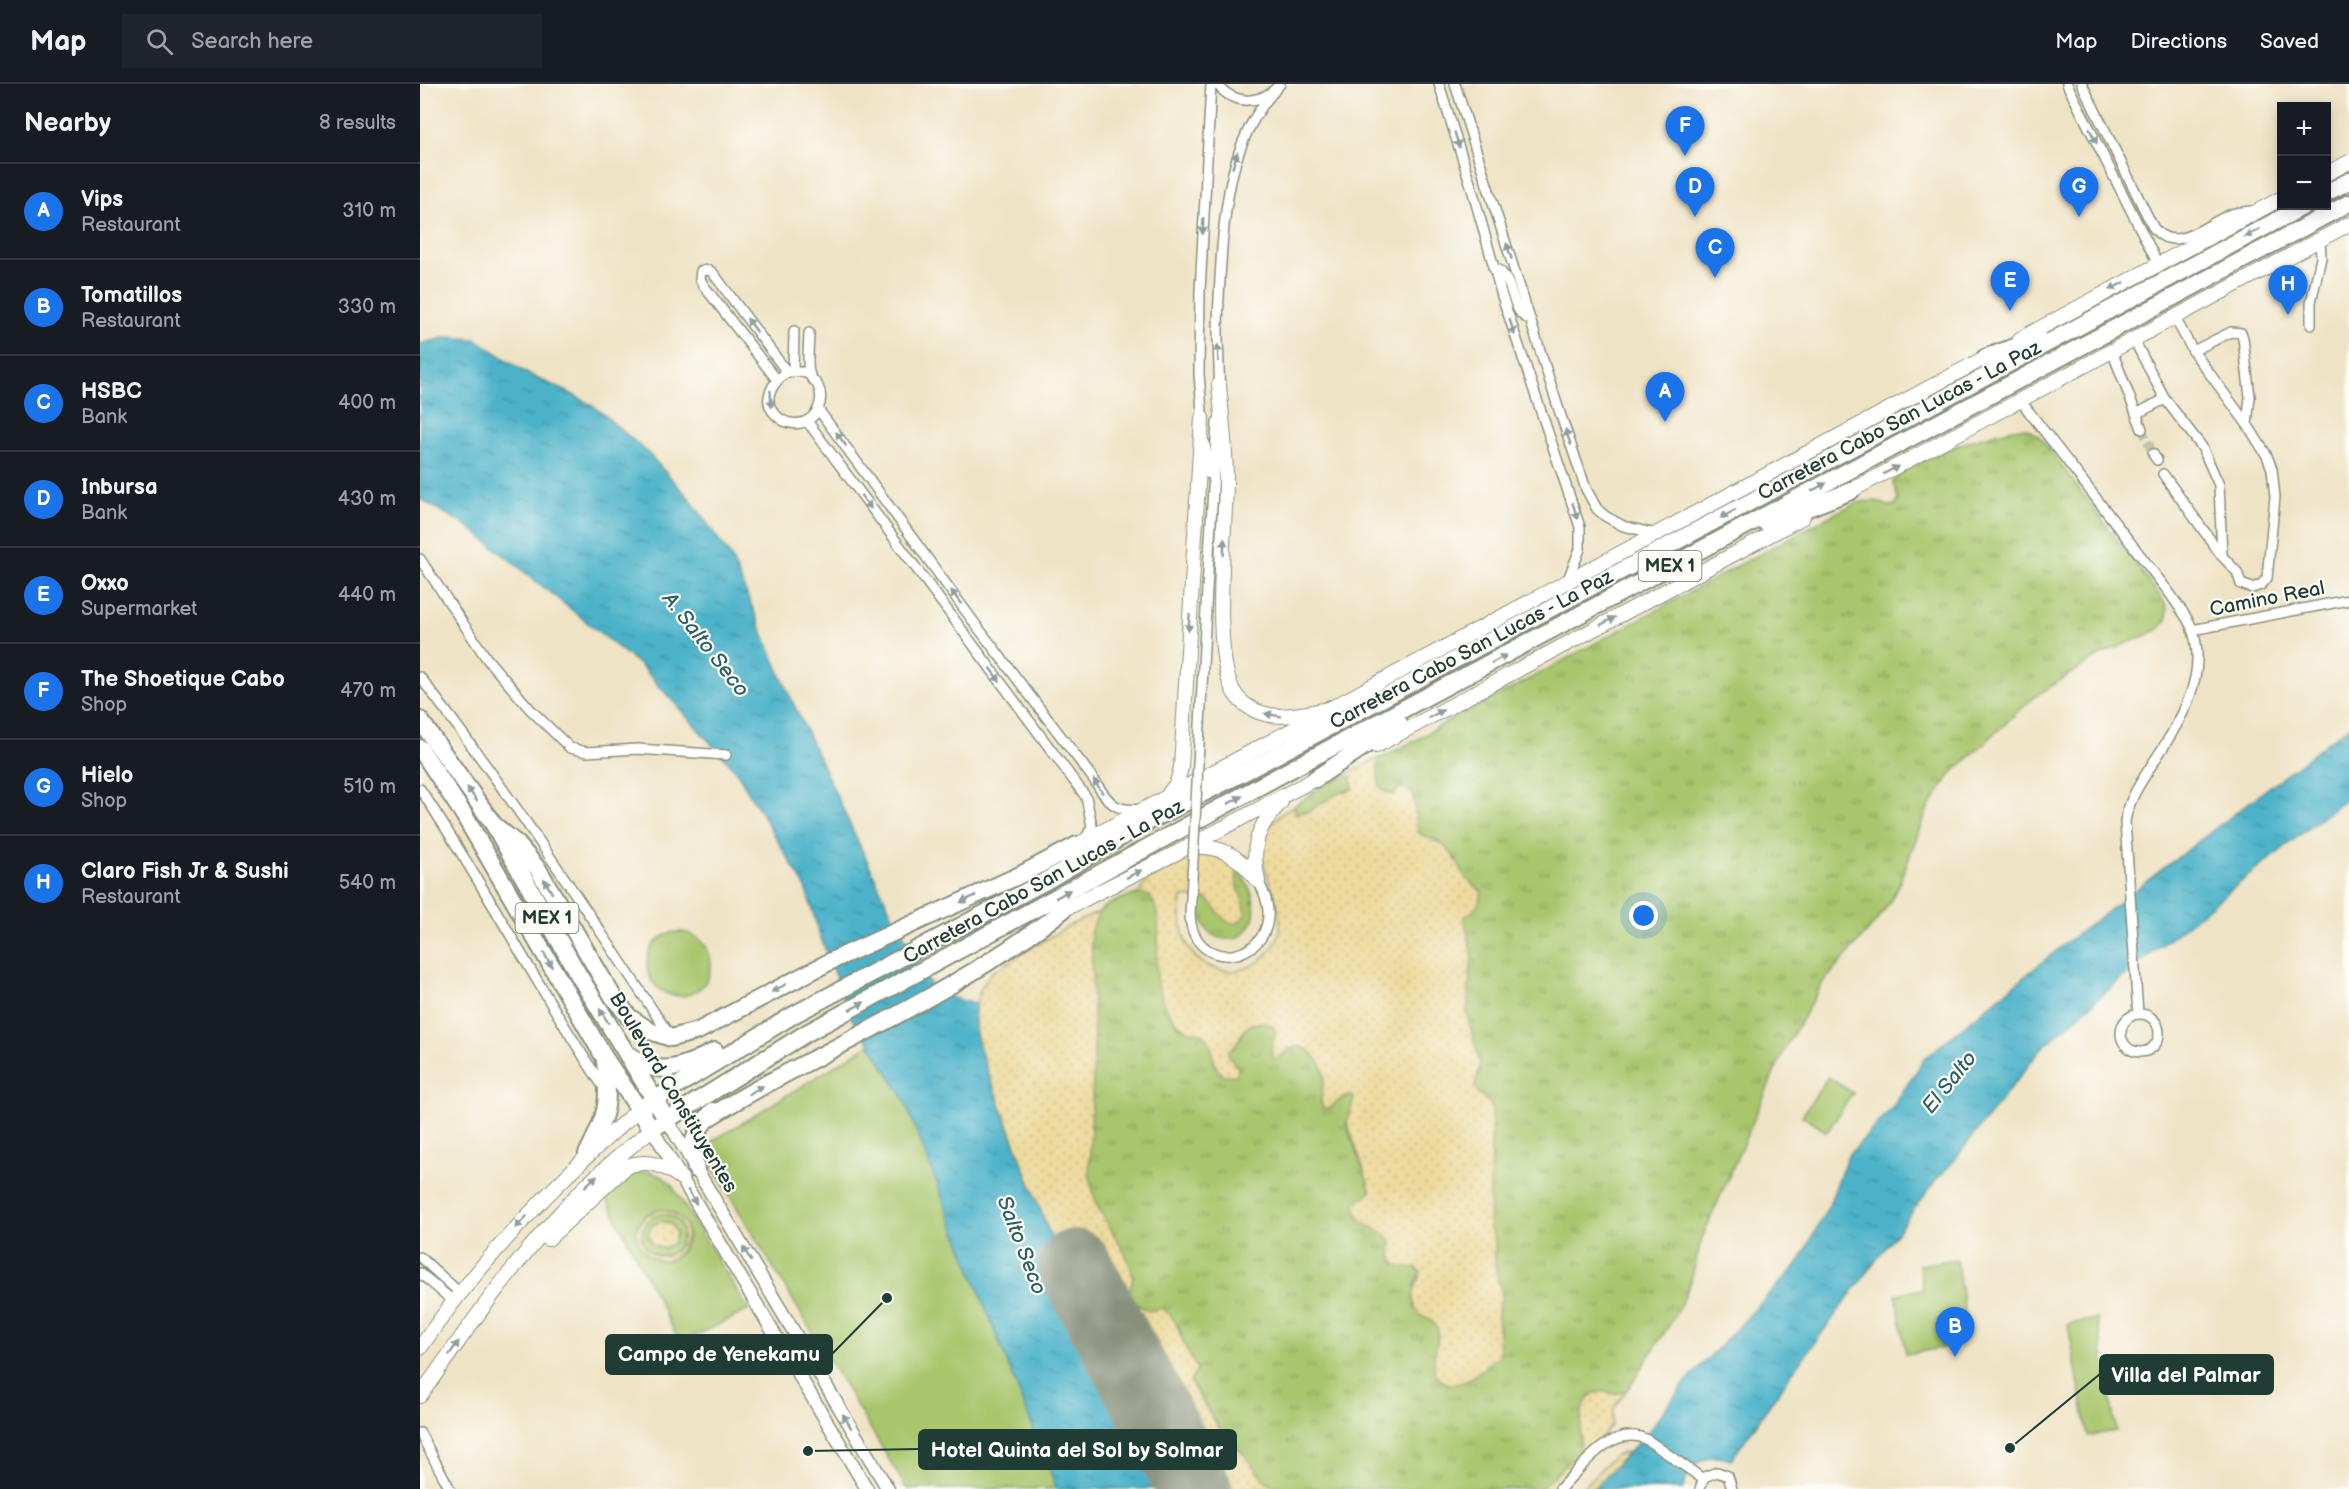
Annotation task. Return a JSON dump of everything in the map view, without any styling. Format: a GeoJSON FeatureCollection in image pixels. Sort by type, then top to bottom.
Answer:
{"type":"FeatureCollection","features":[{"type":"Feature","properties":{"kind":"highway"},"geometry":{"type":"LineString","coordinates":[[2331,190],[2349,181]]}},
{"type":"Feature","properties":{"kind":"highway","name":"Carretera Cabo San Lucas - La Paz"},"geometry":{"type":"LineString","coordinates":[[651,1129],[805,1034],[1691,555],[2349,204]]}},
{"type":"Feature","properties":{"kind":"highway","name":"Carretera Cabo San Lucas - La Paz"},"geometry":{"type":"LineString","coordinates":[[647,1105],[795,1014],[1044,882],[1138,827],[2296,210]]}},
{"type":"Feature","properties":{"kind":"highway"},"geometry":{"type":"LineString","coordinates":[[2281,240],[2349,215]]}},
{"type":"Feature","properties":{"kind":"highway"},"geometry":{"type":"LineString","coordinates":[[1985,358],[2120,304]]}},
{"type":"Feature","properties":{"kind":"highway"},"geometry":{"type":"LineString","coordinates":[[1691,555],[1851,491]]}},
{"type":"Feature","properties":{"kind":"highway"},"geometry":{"type":"LineString","coordinates":[[1315,779],[1477,671]]}},
{"type":"Feature","properties":{"kind":"highway"},"geometry":{"type":"LineString","coordinates":[[1256,766],[1330,709]]}},
{"type":"Feature","properties":{"kind":"highway","name":"Boulevard Constituyentes"},"geometry":{"type":"LineString","coordinates":[[420,720],[494,825],[578,974],[623,1046],[647,1105],[651,1129]]}},
{"type":"Feature","properties":{"kind":"highway","name":"Boulevard Constituyentes"},"geometry":{"type":"LineString","coordinates":[[420,748],[464,814],[604,1057],[647,1105],[667,1120]]}},
{"type":"Feature","properties":{"kind":"highway"},"geometry":{"type":"LineString","coordinates":[[494,825],[518,845],[538,869],[612,995],[629,1017],[650,1031],[671,1038],[698,1031],[848,952],[976,896],[1080,843]]}},
{"type":"Feature","properties":{"kind":"highway"},"geometry":{"type":"LineString","coordinates":[[1044,882],[1080,843]]}},
{"type":"Feature","properties":{"kind":"highway"},"geometry":{"type":"LineString","coordinates":[[997,930],[1063,910]]}},
{"type":"Feature","properties":{"kind":"highway"},"geometry":{"type":"LineString","coordinates":[[705,1120],[764,1085],[935,993],[1021,942],[1063,910]]}},
{"type":"Feature","properties":{"kind":"highway","name":"MEX 1"},"geometry":{"type":"LineString","coordinates":[[623,1046],[635,1060],[644,1066],[662,1070],[690,1063],[731,1043],[777,1025]]}},
{"type":"Feature","properties":{"kind":"highway"},"geometry":{"type":"LineString","coordinates":[[696,1169],[692,1151],[698,1129],[748,1072],[777,1050]]}},
{"type":"Feature","properties":{"kind":"highway"},"geometry":{"type":"LineString","coordinates":[[587,1154],[603,1123],[606,1111],[608,1093],[604,1057]]}},
{"type":"Feature","properties":{"kind":"main road"},"geometry":{"type":"LineString","coordinates":[[2331,171],[2349,162]]}},
{"type":"Feature","properties":{"kind":"main road"},"geometry":{"type":"LineString","coordinates":[[1080,843],[2277,201]]}},
{"type":"Feature","properties":{"kind":"main road"},"geometry":{"type":"LineString","coordinates":[[1063,910],[1182,850],[2349,224]]}},
{"type":"Feature","properties":{"kind":"main road"},"geometry":{"type":"LineString","coordinates":[[1219,385],[1226,480],[1222,649],[1227,676],[1237,697],[1260,712],[1280,717],[1292,717],[1330,709]]}},
{"type":"Feature","properties":{"kind":"main road"},"geometry":{"type":"LineString","coordinates":[[1162,800],[1177,783],[1181,767],[1202,418]]}},
{"type":"Feature","properties":{"kind":"main road"},"geometry":{"type":"LineString","coordinates":[[1257,881],[1255,850],[1260,829],[1271,812],[1293,790]]}},
{"type":"Feature","properties":{"kind":"main road"},"geometry":{"type":"LineString","coordinates":[[1182,850],[1206,847],[1226,851],[1245,865],[1257,881]]}},
{"type":"Feature","properties":{"kind":"main road"},"geometry":{"type":"LineString","coordinates":[[420,1348],[457,1297],[518,1225],[587,1154],[647,1105]]}},
{"type":"Feature","properties":{"kind":"main road"},"geometry":{"type":"LineString","coordinates":[[420,1396],[477,1315],[538,1237],[577,1195],[651,1129]]}},
{"type":"Feature","properties":{"kind":"main road"},"geometry":{"type":"LineString","coordinates":[[477,1315],[551,1236],[622,1169],[632,1165],[657,1164],[681,1178]]}},
{"type":"Feature","properties":{"kind":"street"},"geometry":{"type":"LineString","coordinates":[[1211,84],[1200,291],[1199,374],[1212,496]]}},
{"type":"Feature","properties":{"kind":"street"},"geometry":{"type":"LineString","coordinates":[[1216,84],[1229,96],[1245,100],[1261,99],[1277,87]]}},
{"type":"Feature","properties":{"kind":"street"},"geometry":{"type":"LineString","coordinates":[[1439,84],[1473,189],[1493,267],[1581,527],[1580,549],[1567,582]]}},
{"type":"Feature","properties":{"kind":"street"},"geometry":{"type":"LineString","coordinates":[[1455,84],[1559,410],[1592,500],[1605,516],[1614,521],[1635,530],[1656,534]]}},
{"type":"Feature","properties":{"kind":"street"},"geometry":{"type":"LineString","coordinates":[[2067,84],[2155,258],[2155,264],[2150,268]]}},
{"type":"Feature","properties":{"kind":"street"},"geometry":{"type":"LineString","coordinates":[[2082,84],[2153,227],[2162,236],[2173,239],[2182,238],[2231,214],[2261,209]]}},
{"type":"Feature","properties":{"kind":"street"},"geometry":{"type":"LineString","coordinates":[[1257,881],[1267,901],[1268,921],[1260,940],[1253,947],[1239,954],[1218,953],[1201,944],[1192,929],[1191,899],[1219,385],[1220,279],[1226,199],[1235,160],[1247,129],[1277,87]]}},
{"type":"Feature","properties":{"kind":"street"},"geometry":{"type":"LineString","coordinates":[[2311,325],[2311,302],[2321,258],[2320,239]]}},
{"type":"Feature","properties":{"kind":"street"},"geometry":{"type":"LineString","coordinates":[[1493,267],[1506,277],[1520,313],[1531,320]]}},
{"type":"Feature","properties":{"kind":"street"},"geometry":{"type":"LineString","coordinates":[[777,380],[704,286],[700,279],[701,271],[709,270],[713,273],[790,371]]}},
{"type":"Feature","properties":{"kind":"street"},"geometry":{"type":"LineString","coordinates":[[2163,474],[2222,556],[2237,572],[2241,584],[2252,588],[2261,585],[2267,578],[2275,497],[2272,469],[2267,456],[2247,424],[2193,351],[2175,318]]}},
{"type":"Feature","properties":{"kind":"street"},"geometry":{"type":"LineString","coordinates":[[790,371],[794,330]]}},
{"type":"Feature","properties":{"kind":"street"},"geometry":{"type":"LineString","coordinates":[[2193,351],[2231,332],[2241,333],[2250,397],[2247,424]]}},
{"type":"Feature","properties":{"kind":"street"},"geometry":{"type":"LineString","coordinates":[[809,333],[809,375]]}},
{"type":"Feature","properties":{"kind":"street"},"geometry":{"type":"LineString","coordinates":[[2134,340],[2165,399],[2202,447],[2219,485],[2222,556]]}},
{"type":"Feature","properties":{"kind":"street"},"geometry":{"type":"LineString","coordinates":[[2112,351],[2142,429]]}},
{"type":"Feature","properties":{"kind":"street"},"geometry":{"type":"LineString","coordinates":[[790,371],[804,372],[809,375],[820,393],[818,409],[807,421],[790,423],[776,416],[769,400],[769,392],[777,380],[790,371]]}},
{"type":"Feature","properties":{"kind":"street"},"geometry":{"type":"LineString","coordinates":[[2136,414],[2165,399]]}},
{"type":"Feature","properties":{"kind":"street"},"geometry":{"type":"LineString","coordinates":[[2020,400],[2171,595],[2192,630],[2195,671],[2188,702],[2182,717],[2131,799],[2126,814],[2125,837],[2138,1014]]}},
{"type":"Feature","properties":{"kind":"street"},"geometry":{"type":"LineString","coordinates":[[818,409],[1110,803],[1126,809],[1146,808]]}},
{"type":"Feature","properties":{"kind":"street"},"geometry":{"type":"LineString","coordinates":[[807,421],[1086,797],[1092,826],[1089,834],[1080,843]]}},
{"type":"Feature","properties":{"kind":"street"},"geometry":{"type":"LineString","coordinates":[[852,484],[866,473]]}},
{"type":"Feature","properties":{"kind":"street"},"geometry":{"type":"LineString","coordinates":[[420,559],[487,659],[530,709],[570,748],[587,752],[637,749],[726,756]]}},
{"type":"Feature","properties":{"kind":"street","name":"Camino Real"},"geometry":{"type":"LineString","coordinates":[[2192,630],[2349,600]]}},
{"type":"Feature","properties":{"kind":"street"},"geometry":{"type":"LineString","coordinates":[[963,633],[976,625]]}},
{"type":"Feature","properties":{"kind":"street"},"geometry":{"type":"LineString","coordinates":[[420,677],[561,873],[671,1038]]}},
{"type":"Feature","properties":{"kind":"street"},"geometry":{"type":"LineString","coordinates":[[420,789],[475,874],[573,1041],[608,1093]]}},
{"type":"Feature","properties":{"kind":"street"},"geometry":{"type":"LineString","coordinates":[[2138,1014],[2147,1015],[2155,1020],[2159,1028],[2159,1037],[2148,1051],[2139,1052],[2130,1049],[2123,1042],[2121,1033],[2123,1024],[2129,1017],[2138,1014]]}},
{"type":"Feature","properties":{"kind":"street","name":"Boulevard Constituyentes"},"geometry":{"type":"LineString","coordinates":[[667,1120],[888,1489]]}},
{"type":"Feature","properties":{"kind":"street","name":"Boulevard Constituyentes"},"geometry":{"type":"LineString","coordinates":[[651,1129],[867,1489]]}},
{"type":"Feature","properties":{"kind":"street"},"geometry":{"type":"LineString","coordinates":[[420,1257],[457,1297]]}},
{"type":"Feature","properties":{"kind":"street"},"geometry":{"type":"LineString","coordinates":[[420,1274],[457,1297]]}},
{"type":"Feature","properties":{"kind":"street"},"geometry":{"type":"LineString","coordinates":[[420,1433],[450,1489]]}},
{"type":"Feature","properties":{"kind":"street"},"geometry":{"type":"LineString","coordinates":[[1560,1489],[1600,1449],[1629,1435],[1644,1438],[1703,1479]]}},
{"type":"Feature","properties":{"kind":"street"},"geometry":{"type":"LineString","coordinates":[[1700,1489],[1703,1479],[1712,1472],[1722,1473],[1729,1478],[1732,1489]]}},
{"type":"Feature","properties":{"kind":"green space"},"geometry":{"type":"Polygon","coordinates":[[[2025,428],[2039,436],[2163,600],[2167,608],[2167,620],[2158,630],[2100,655],[2034,697],[1950,775],[1927,810],[1899,884],[1889,903],[1822,984],[1785,1048],[1702,1238],[1690,1284],[1682,1302],[1627,1390],[1590,1395],[1581,1417],[1579,1452],[1540,1489],[1279,1489],[1264,1480],[1242,1452],[1225,1437],[1190,1381],[1197,1370],[1183,1342],[1179,1327],[1161,1308],[1149,1311],[1135,1303],[1130,1292],[1133,1275],[1096,1204],[1089,1174],[1094,1051],[1091,930],[1099,912],[1123,898],[1150,895],[1158,918],[1157,968],[1161,996],[1177,1024],[1207,1036],[1212,1046],[1215,1067],[1238,1068],[1228,1051],[1234,1047],[1249,1026],[1263,1022],[1275,1029],[1276,1036],[1271,1050],[1280,1057],[1293,1048],[1300,1048],[1307,1049],[1318,1059],[1324,1074],[1321,1103],[1328,1109],[1342,1098],[1351,1095],[1354,1099],[1347,1122],[1348,1129],[1370,1189],[1370,1193],[1365,1198],[1365,1225],[1377,1229],[1386,1236],[1392,1242],[1391,1248],[1421,1273],[1414,1286],[1438,1330],[1434,1364],[1437,1377],[1449,1384],[1473,1376],[1500,1355],[1498,1311],[1502,1294],[1495,1267],[1495,1238],[1489,1227],[1492,1106],[1475,1086],[1480,1070],[1467,1013],[1472,954],[1464,917],[1471,884],[1460,871],[1456,860],[1437,840],[1426,839],[1418,832],[1413,794],[1394,794],[1383,790],[1378,780],[1377,760],[1843,509],[1871,501],[1888,506],[1895,505],[1898,499],[1893,483],[1913,465],[1975,439],[2025,428]]]}},
{"type":"Feature","properties":{"kind":"green space"},"geometry":{"type":"Polygon","coordinates":[[[1352,776],[1353,789],[1340,792],[1310,812],[1296,814],[1294,806],[1327,783],[1352,776]]]}},
{"type":"Feature","properties":{"kind":"green space"},"geometry":{"type":"Polygon","coordinates":[[[1238,871],[1253,897],[1254,915],[1246,932],[1237,938],[1219,938],[1207,930],[1201,916],[1200,898],[1207,899],[1213,904],[1237,886],[1235,882],[1238,871]]]}},
{"type":"Feature","properties":{"kind":"green space"},"geometry":{"type":"Polygon","coordinates":[[[679,932],[697,938],[705,946],[711,964],[705,982],[697,990],[679,996],[661,990],[653,982],[647,964],[653,946],[661,938],[679,932]]]}},
{"type":"Feature","properties":{"kind":"green space"},"geometry":{"type":"Polygon","coordinates":[[[870,1044],[903,1097],[1057,1489],[907,1489],[701,1148],[870,1044]]]}},
{"type":"Feature","properties":{"kind":"green space"},"geometry":{"type":"Polygon","coordinates":[[[1828,1077],[1853,1093],[1827,1132],[1802,1116],[1828,1077]]]}},
{"type":"Feature","properties":{"kind":"green space"},"geometry":{"type":"Polygon","coordinates":[[[648,1171],[663,1177],[671,1184],[749,1310],[680,1343],[605,1196],[635,1173],[648,1171]],[[658,1210],[643,1217],[637,1228],[637,1239],[643,1250],[663,1261],[674,1258],[687,1240],[686,1226],[677,1216],[665,1210],[658,1210]]]}},
{"type":"Feature","properties":{"kind":"green space"},"geometry":{"type":"Polygon","coordinates":[[[661,1214],[673,1217],[680,1224],[681,1242],[669,1254],[659,1255],[647,1249],[644,1244],[643,1228],[655,1216],[661,1214]],[[661,1221],[651,1226],[648,1236],[653,1245],[664,1249],[673,1243],[676,1233],[671,1224],[661,1221]]]}},
{"type":"Feature","properties":{"kind":"green space"},"geometry":{"type":"Polygon","coordinates":[[[1956,1259],[1966,1318],[1938,1322],[1943,1348],[1906,1354],[1896,1294],[1923,1289],[1919,1265],[1956,1259]]]}},
{"type":"Feature","properties":{"kind":"green space"},"geometry":{"type":"Polygon","coordinates":[[[2097,1319],[2116,1431],[2088,1436],[2068,1324],[2097,1319]]]}},
{"type":"Feature","properties":{"kind":"sand"},"geometry":{"type":"Polygon","coordinates":[[[1379,758],[1378,778],[1381,788],[1394,795],[1400,786],[1413,794],[1418,832],[1443,845],[1469,881],[1482,891],[1476,907],[1464,917],[1472,954],[1467,1013],[1480,1064],[1475,1086],[1492,1106],[1489,1227],[1495,1238],[1495,1267],[1502,1294],[1498,1311],[1500,1355],[1474,1376],[1452,1384],[1438,1378],[1435,1372],[1438,1330],[1431,1320],[1419,1315],[1414,1302],[1413,1297],[1421,1272],[1416,1267],[1409,1268],[1395,1264],[1392,1242],[1380,1231],[1365,1225],[1357,1215],[1355,1204],[1370,1193],[1370,1189],[1347,1122],[1354,1099],[1351,1095],[1342,1098],[1328,1109],[1323,1108],[1321,1100],[1324,1075],[1321,1064],[1308,1050],[1298,1047],[1273,1059],[1271,1050],[1276,1032],[1273,1026],[1263,1022],[1249,1026],[1234,1047],[1228,1051],[1238,1068],[1237,1075],[1222,1075],[1213,1059],[1207,1037],[1185,1029],[1164,1004],[1157,980],[1158,919],[1150,896],[1137,895],[1148,879],[1191,856],[1210,855],[1231,864],[1238,871],[1236,877],[1244,905],[1244,917],[1236,924],[1231,923],[1223,918],[1207,899],[1182,897],[1183,932],[1191,951],[1208,966],[1230,971],[1241,970],[1255,964],[1276,943],[1280,923],[1277,903],[1264,862],[1263,843],[1271,824],[1294,806],[1296,814],[1310,812],[1340,792],[1344,793],[1353,789],[1351,776],[1332,781],[1379,758]]]}},
{"type":"Feature","properties":{"kind":"sand"},"geometry":{"type":"Polygon","coordinates":[[[1099,912],[1091,930],[1094,1051],[1089,1174],[1096,1204],[1127,1257],[1133,1275],[1130,1292],[1135,1303],[1149,1311],[1161,1308],[1173,1319],[1197,1370],[1190,1382],[1225,1437],[1242,1452],[1264,1480],[1279,1489],[1158,1489],[1062,1267],[978,1045],[975,1025],[976,1007],[981,989],[992,972],[1070,925],[1099,912]]]}},
{"type":"Feature","properties":{"kind":"sand"},"geometry":{"type":"Polygon","coordinates":[[[658,1210],[674,1213],[684,1221],[687,1231],[684,1243],[678,1253],[669,1260],[657,1261],[639,1247],[636,1234],[638,1227],[651,1213],[658,1210]],[[660,1214],[646,1222],[641,1237],[648,1250],[654,1255],[662,1256],[675,1251],[682,1238],[682,1230],[678,1221],[660,1214]]]}},
{"type":"Feature","properties":{"kind":"sand"},"geometry":{"type":"Polygon","coordinates":[[[662,1221],[672,1225],[676,1235],[672,1245],[662,1249],[652,1245],[648,1235],[652,1225],[662,1221]]]}},
{"type":"Feature","properties":{"kind":"sand"},"geometry":{"type":"Polygon","coordinates":[[[1627,1390],[1614,1408],[1612,1424],[1603,1436],[1549,1489],[1540,1489],[1579,1452],[1583,1408],[1591,1395],[1599,1392],[1615,1393],[1627,1390]]]}},
{"type":"Feature","properties":{"kind":"sand"},"geometry":{"type":"Polygon","coordinates":[[[1628,1452],[1594,1489],[1581,1489],[1614,1456],[1628,1452]]]}},
{"type":"Feature","properties":{"kind":"water"},"geometry":{"type":"Polygon","coordinates":[[[447,337],[476,339],[528,374],[595,407],[647,452],[690,499],[731,557],[789,694],[892,914],[935,993],[975,1004],[975,1031],[984,1062],[1062,1267],[1158,1489],[1057,1489],[903,1097],[850,1016],[819,933],[806,888],[736,771],[641,666],[469,527],[420,499],[420,344],[447,337]]]}},
{"type":"Feature","properties":{"kind":"water","name":"El Salto"},"geometry":{"type":"Polygon","coordinates":[[[2349,726],[2349,796],[2139,963],[2042,1048],[1936,1180],[1789,1377],[1731,1460],[1714,1457],[1700,1462],[1689,1473],[1684,1489],[1594,1489],[1648,1432],[1685,1383],[1798,1264],[1829,1205],[1847,1157],[1892,1108],[1925,1058],[2062,946],[2349,726]]]}},
{"type":"Feature","properties":{"kind":"runway"},"geometry":{"type":"LineString","coordinates":[[1075,1266],[1195,1489]]}},
{"type":"Feature","properties":{"kind":"tunnel"},"geometry":{"type":"LineString","coordinates":[[2142,429],[2153,454]]}},
{"type":"Feature","properties":{"kind":"place","name":"The Shoetique Cabo"},"geometry":{"type":"Point","coordinates":[1685,156]}},
{"type":"Feature","properties":{"kind":"place","name":"Inbursa"},"geometry":{"type":"Point","coordinates":[1695,217]}},
{"type":"Feature","properties":{"kind":"place","name":"Hielo"},"geometry":{"type":"Point","coordinates":[2079,217]}},
{"type":"Feature","properties":{"kind":"place","name":"HSBC"},"geometry":{"type":"Point","coordinates":[1715,278]}},
{"type":"Feature","properties":{"kind":"place","name":"Oxxo"},"geometry":{"type":"Point","coordinates":[2010,311]}},
{"type":"Feature","properties":{"kind":"place","name":"Claro Fish Jr & Sushi"},"geometry":{"type":"Point","coordinates":[2288,315]}},
{"type":"Feature","properties":{"kind":"place","name":"Vips"},"geometry":{"type":"Point","coordinates":[1665,422]}},
{"type":"Feature","properties":{"kind":"place","name":"Campo de Yenekamu"},"geometry":{"type":"Point","coordinates":[887,1298]}},
{"type":"Feature","properties":{"kind":"place","name":"Tomatillos"},"geometry":{"type":"Point","coordinates":[1955,1357]}},
{"type":"Feature","properties":{"kind":"place","name":"Villa del Palmar"},"geometry":{"type":"Point","coordinates":[2010,1448]}},
{"type":"Feature","properties":{"kind":"place","name":"Hotel Quinta del Sol by Solmar"},"geometry":{"type":"Point","coordinates":[808,1451]}},
{"type":"Feature","properties":{"kind":"water label","name":"A. Salto Seco"},"geometry":{"type":"Point","coordinates":[706,644]}},
{"type":"Feature","properties":{"kind":"water label","name":"Salto Seco"},"geometry":{"type":"Point","coordinates":[1022,1245]}}]}
